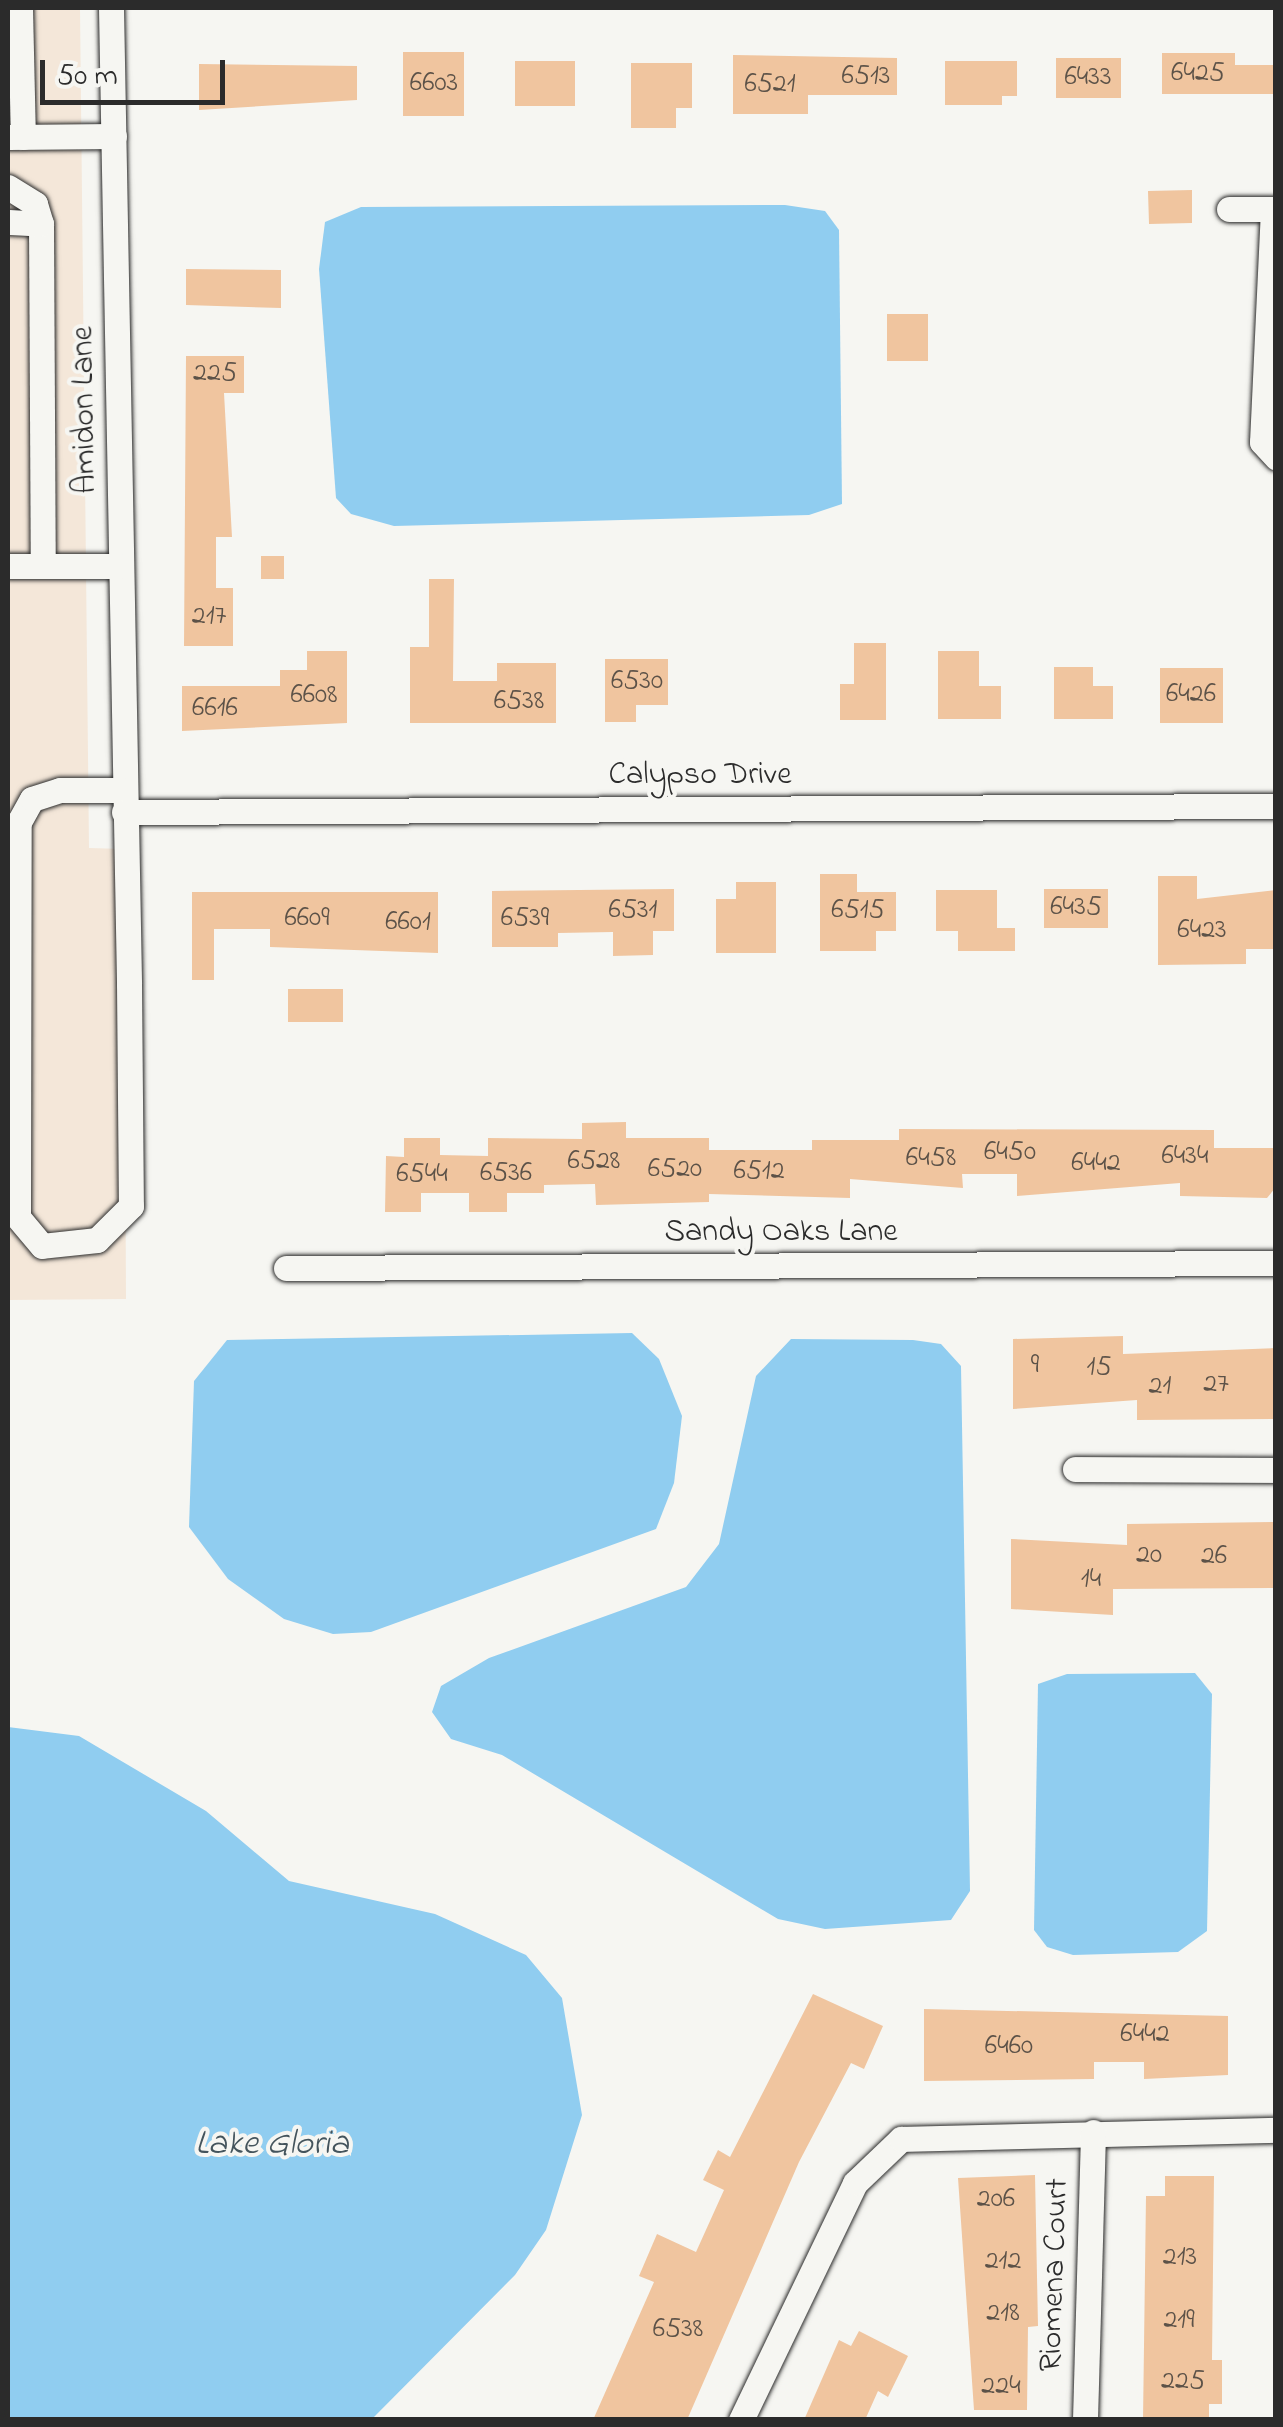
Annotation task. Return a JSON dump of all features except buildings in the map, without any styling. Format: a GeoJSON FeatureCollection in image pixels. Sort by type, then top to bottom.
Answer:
{"type":"FeatureCollection","features":[{"type":"Feature","properties":{"kind":"street"},"geometry":{"type":"LineString","coordinates":[[20,8],[15,137],[114,136]]}},
{"type":"Feature","properties":{"kind":"street","name":"Amidon Lane"},"geometry":{"type":"LineString","coordinates":[[25,1232],[42,1246],[74,1248],[131,1206],[112,8]]}},
{"type":"Feature","properties":{"kind":"street"},"geometry":{"type":"LineString","coordinates":[[8,187],[35,204],[41,224],[43,566]]}},
{"type":"Feature","properties":{"kind":"street"},"geometry":{"type":"LineString","coordinates":[[1229,209],[1274,209],[1262,442],[1276,457]]}},
{"type":"Feature","properties":{"kind":"street"},"geometry":{"type":"LineString","coordinates":[[8,222],[41,224]]}},
{"type":"Feature","properties":{"kind":"street"},"geometry":{"type":"LineString","coordinates":[[8,566],[120,566]]}},
{"type":"Feature","properties":{"kind":"street","name":"Calypso Drive"},"geometry":{"type":"LineString","coordinates":[[25,1232],[18,1217],[18,822],[32,799],[60,790],[124,801],[1276,806]]}},
{"type":"Feature","properties":{"kind":"street","name":"Sandy Oaks Lane"},"geometry":{"type":"LineString","coordinates":[[286,1268],[1276,1263]]}},
{"type":"Feature","properties":{"kind":"street"},"geometry":{"type":"LineString","coordinates":[[1075,1469],[1276,1470]]}},
{"type":"Feature","properties":{"kind":"street"},"geometry":{"type":"LineString","coordinates":[[741,2420],[855,2183],[885,2148],[921,2133],[1276,2130]]}},
{"type":"Feature","properties":{"kind":"street","name":"Riomena Court"},"geometry":{"type":"LineString","coordinates":[[1085,2420],[1093,2132]]}},
{"type":"Feature","properties":{"kind":"shaded area"},"geometry":{"type":"Polygon","coordinates":[[[8,8],[80,8],[89,848],[124,849],[126,1299],[8,1300],[8,8]]]}},
{"type":"Feature","properties":{"kind":"water"},"geometry":{"type":"Polygon","coordinates":[[[785,205],[825,211],[839,230],[842,504],[809,515],[394,526],[351,514],[336,498],[319,269],[325,222],[361,207],[785,205]]]}},
{"type":"Feature","properties":{"kind":"water"},"geometry":{"type":"Polygon","coordinates":[[[632,1333],[659,1359],[682,1416],[674,1483],[656,1529],[371,1632],[333,1634],[284,1619],[228,1579],[189,1527],[194,1381],[227,1340],[632,1333]]]}},
{"type":"Feature","properties":{"kind":"water"},"geometry":{"type":"Polygon","coordinates":[[[791,1339],[913,1340],[941,1344],[961,1366],[970,1891],[951,1920],[825,1929],[778,1919],[502,1755],[451,1739],[432,1712],[441,1686],[489,1658],[686,1587],[719,1544],[756,1376],[791,1339]]]}},
{"type":"Feature","properties":{"kind":"water"},"geometry":{"type":"Polygon","coordinates":[[[1195,1673],[1212,1694],[1207,1931],[1178,1952],[1073,1955],[1047,1947],[1034,1930],[1038,1684],[1067,1674],[1195,1673]]]}},
{"type":"Feature","properties":{"kind":"water","name":"Lake Gloria"},"geometry":{"type":"Polygon","coordinates":[[[8,1727],[79,1736],[206,1811],[289,1881],[435,1914],[526,1955],[562,1998],[582,2115],[546,2230],[515,2275],[372,2419],[8,2419],[8,1727]]]}}]}
